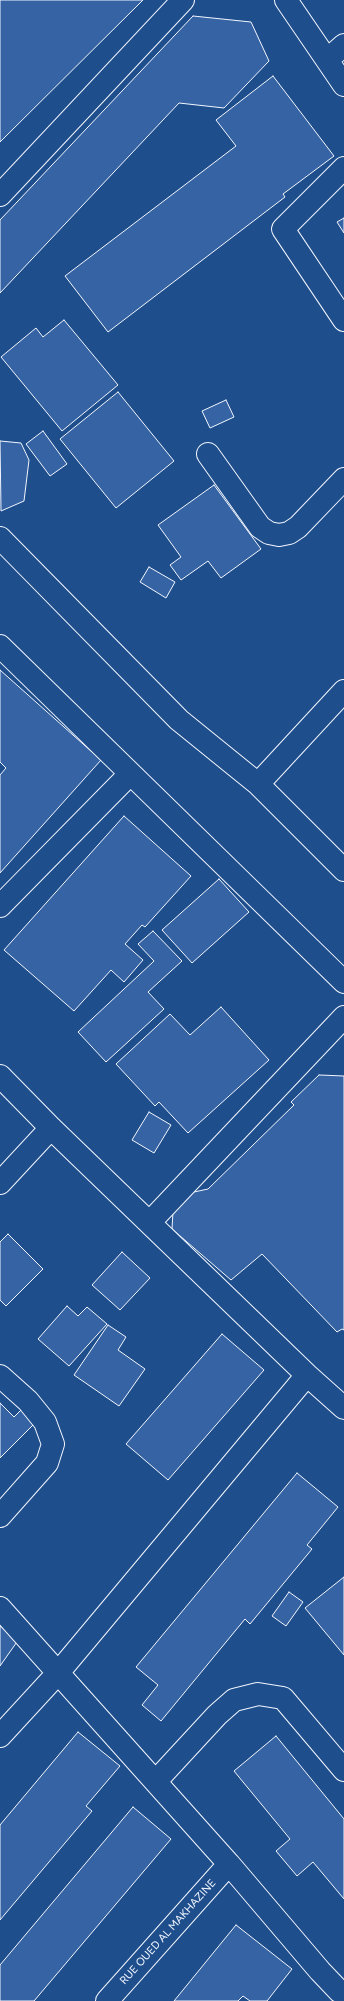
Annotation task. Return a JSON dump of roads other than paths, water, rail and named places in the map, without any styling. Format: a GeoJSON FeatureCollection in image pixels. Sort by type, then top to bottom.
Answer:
{"type":"FeatureCollection","features":[{"type":"Feature","properties":{"kind":"street"},"geometry":{"type":"LineString","coordinates":[[0,195],[183,0]]}},
{"type":"Feature","properties":{"kind":"street"},"geometry":{"type":"LineString","coordinates":[[286,0],[344,85]]}},
{"type":"Feature","properties":{"kind":"street"},"geometry":{"type":"LineString","coordinates":[[327,60],[344,45]]}},
{"type":"Feature","properties":{"kind":"street"},"geometry":{"type":"LineString","coordinates":[[344,168],[283,229],[344,320]]}},
{"type":"Feature","properties":{"kind":"street"},"geometry":{"type":"LineString","coordinates":[[208,454],[260,527],[269,533],[279,535],[290,533],[343,483]]}},
{"type":"Feature","properties":{"kind":"street"},"geometry":{"type":"LineString","coordinates":[[0,538],[179,720],[258,784],[344,870]]}},
{"type":"Feature","properties":{"kind":"street"},"geometry":{"type":"LineString","coordinates":[[0,646],[344,982]]}},
{"type":"Feature","properties":{"kind":"street"},"geometry":{"type":"LineString","coordinates":[[258,784],[344,691]]}},
{"type":"Feature","properties":{"kind":"street"},"geometry":{"type":"LineString","coordinates":[[0,906],[130,774]]}},
{"type":"Feature","properties":{"kind":"street"},"geometry":{"type":"LineString","coordinates":[[150,1222],[344,1018]]}},
{"type":"Feature","properties":{"kind":"street"},"geometry":{"type":"LineString","coordinates":[[0,1076],[51,1128],[307,1375],[344,1408]]}},
{"type":"Feature","properties":{"kind":"street"},"geometry":{"type":"LineString","coordinates":[[0,1183],[51,1128]]}},
{"type":"Feature","properties":{"kind":"street"},"geometry":{"type":"LineString","coordinates":[[0,1736],[58,1673],[307,1375]]}},
{"type":"Feature","properties":{"kind":"street"},"geometry":{"type":"LineString","coordinates":[[0,1376],[28,1401],[45,1422],[53,1444],[47,1463],[0,1516]]}},
{"type":"Feature","properties":{"kind":"street"},"geometry":{"type":"LineString","coordinates":[[0,1608],[156,1781],[320,1971],[339,1991],[344,1992]]}},
{"type":"Feature","properties":{"kind":"street"},"geometry":{"type":"LineString","coordinates":[[156,1781],[217,1715],[234,1700],[258,1694],[283,1698],[344,1770]]}},
{"type":"Feature","properties":{"kind":"street","name":"RUE OUED AL MAKHAZINE"},"geometry":{"type":"LineString","coordinates":[[107,2001],[229,1864]]}}]}
